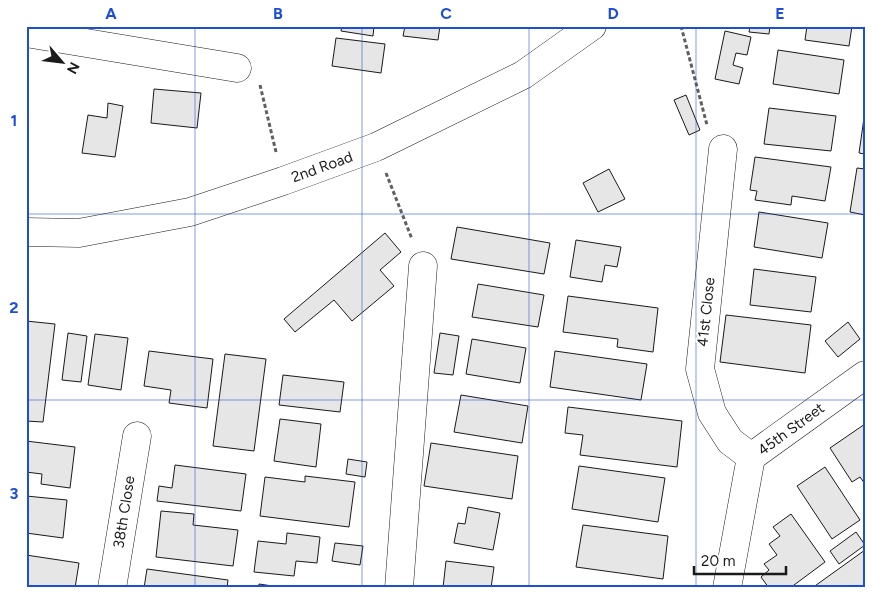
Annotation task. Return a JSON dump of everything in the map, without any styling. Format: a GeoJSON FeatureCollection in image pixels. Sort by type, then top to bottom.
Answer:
{"type":"FeatureCollection","features":[{"type":"Feature","properties":{"kind":"street","name":"2nd Road"},"geometry":{"type":"LineString","coordinates":[[26,232],[79,233],[190,212],[283,181],[376,147],[524,75],[592,26]]}},
{"type":"Feature","properties":{"kind":"street"},"geometry":{"type":"LineString","coordinates":[[26,33],[237,68]]}},
{"type":"Feature","properties":{"kind":"street","name":"41st Close"},"geometry":{"type":"LineString","coordinates":[[723,149],[700,369],[712,413],[730,441],[751,457]]}},
{"type":"Feature","properties":{"kind":"street"},"geometry":{"type":"LineString","coordinates":[[399,588],[423,266]]}},
{"type":"Feature","properties":{"kind":"street","name":"45th Street"},"geometry":{"type":"LineString","coordinates":[[728,588],[751,457],[865,375]]}},
{"type":"Feature","properties":{"kind":"street","name":"38th Close"},"geometry":{"type":"LineString","coordinates":[[112,588],[136,436]]}},
{"type":"Feature","properties":{"kind":"path"},"geometry":{"type":"LineString","coordinates":[[681,26],[707,124],[723,149]]}},
{"type":"Feature","properties":{"kind":"path"},"geometry":{"type":"LineString","coordinates":[[237,68],[251,73],[261,88],[283,181]]}},
{"type":"Feature","properties":{"kind":"path"},"geometry":{"type":"LineString","coordinates":[[376,147],[423,266]]}},
{"type":"Feature","properties":{"kind":"building"},"geometry":{"type":"Polygon","coordinates":[[[342,26],[374,26],[373,36],[341,31],[342,26]]]}},
{"type":"Feature","properties":{"kind":"building"},"geometry":{"type":"Polygon","coordinates":[[[405,26],[440,26],[438,40],[403,36],[405,26]]]}},
{"type":"Feature","properties":{"kind":"building"},"geometry":{"type":"Polygon","coordinates":[[[750,26],[770,26],[769,34],[749,32],[750,26]]]}},
{"type":"Feature","properties":{"kind":"building"},"geometry":{"type":"Polygon","coordinates":[[[807,26],[852,26],[849,46],[805,40],[807,26]]]}},
{"type":"Feature","properties":{"kind":"building"},"geometry":{"type":"Polygon","coordinates":[[[725,31],[751,37],[747,55],[736,53],[733,65],[743,68],[739,84],[715,79],[725,31]]]}},
{"type":"Feature","properties":{"kind":"building"},"geometry":{"type":"Polygon","coordinates":[[[336,38],[385,44],[381,73],[332,66],[336,38]]]}},
{"type":"Feature","properties":{"kind":"building"},"geometry":{"type":"Polygon","coordinates":[[[778,50],[844,60],[839,94],[773,84],[778,50]]]}},
{"type":"Feature","properties":{"kind":"building"},"geometry":{"type":"Polygon","coordinates":[[[154,89],[201,93],[197,128],[151,123],[154,89]]]}},
{"type":"Feature","properties":{"kind":"building"},"geometry":{"type":"Polygon","coordinates":[[[686,95],[700,130],[689,135],[674,100],[686,95]]]}},
{"type":"Feature","properties":{"kind":"building"},"geometry":{"type":"Polygon","coordinates":[[[108,103],[123,106],[115,157],[82,153],[88,115],[107,118],[108,103]]]}},
{"type":"Feature","properties":{"kind":"building"},"geometry":{"type":"Polygon","coordinates":[[[769,108],[836,116],[831,151],[764,144],[769,108]]]}},
{"type":"Feature","properties":{"kind":"building"},"geometry":{"type":"Polygon","coordinates":[[[865,118],[865,154],[859,153],[865,118]]]}},
{"type":"Feature","properties":{"kind":"building"},"geometry":{"type":"Polygon","coordinates":[[[755,157],[831,167],[825,201],[792,196],[791,205],[755,200],[757,191],[750,190],[755,157]]]}},
{"type":"Feature","properties":{"kind":"building"},"geometry":{"type":"Polygon","coordinates":[[[857,168],[865,169],[865,215],[850,212],[857,168]]]}},
{"type":"Feature","properties":{"kind":"building"},"geometry":{"type":"Polygon","coordinates":[[[609,169],[625,199],[598,212],[583,183],[609,169]]]}},
{"type":"Feature","properties":{"kind":"building"},"geometry":{"type":"Polygon","coordinates":[[[759,212],[828,223],[822,258],[754,247],[759,212]]]}},
{"type":"Feature","properties":{"kind":"building"},"geometry":{"type":"Polygon","coordinates":[[[457,227],[550,243],[544,274],[451,259],[457,227]]]}},
{"type":"Feature","properties":{"kind":"building"},"geometry":{"type":"Polygon","coordinates":[[[385,233],[401,252],[380,270],[394,286],[352,321],[334,300],[295,332],[284,319],[385,233]]]}},
{"type":"Feature","properties":{"kind":"building"},"geometry":{"type":"Polygon","coordinates":[[[576,240],[621,247],[617,267],[605,265],[602,282],[570,277],[576,240]]]}},
{"type":"Feature","properties":{"kind":"building"},"geometry":{"type":"Polygon","coordinates":[[[754,269],[816,277],[811,312],[750,305],[754,269]]]}},
{"type":"Feature","properties":{"kind":"building"},"geometry":{"type":"Polygon","coordinates":[[[478,284],[544,295],[538,327],[472,317],[478,284]]]}},
{"type":"Feature","properties":{"kind":"building"},"geometry":{"type":"Polygon","coordinates":[[[568,296],[658,308],[653,352],[617,347],[618,339],[563,332],[568,296]]]}},
{"type":"Feature","properties":{"kind":"building"},"geometry":{"type":"Polygon","coordinates":[[[726,315],[811,325],[805,373],[720,362],[726,315]]]}},
{"type":"Feature","properties":{"kind":"building"},"geometry":{"type":"Polygon","coordinates":[[[26,321],[55,324],[43,422],[26,421],[26,321]]]}},
{"type":"Feature","properties":{"kind":"building"},"geometry":{"type":"Polygon","coordinates":[[[848,322],[860,339],[838,357],[825,341],[848,322]]]}},
{"type":"Feature","properties":{"kind":"building"},"geometry":{"type":"Polygon","coordinates":[[[68,333],[87,336],[81,382],[62,380],[68,333]]]}},
{"type":"Feature","properties":{"kind":"building"},"geometry":{"type":"Polygon","coordinates":[[[440,333],[459,336],[453,375],[434,373],[440,333]]]}},
{"type":"Feature","properties":{"kind":"building"},"geometry":{"type":"Polygon","coordinates":[[[95,334],[128,338],[121,390],[88,385],[95,334]]]}},
{"type":"Feature","properties":{"kind":"building"},"geometry":{"type":"Polygon","coordinates":[[[472,339],[526,348],[520,383],[466,374],[472,339]]]}},
{"type":"Feature","properties":{"kind":"building"},"geometry":{"type":"Polygon","coordinates":[[[149,351],[213,359],[207,408],[169,403],[171,390],[144,386],[149,351]]]}},
{"type":"Feature","properties":{"kind":"building"},"geometry":{"type":"Polygon","coordinates":[[[555,351],[647,364],[641,400],[550,387],[555,351]]]}},
{"type":"Feature","properties":{"kind":"building"},"geometry":{"type":"Polygon","coordinates":[[[225,354],[266,359],[254,451],[213,446],[225,354]]]}},
{"type":"Feature","properties":{"kind":"building"},"geometry":{"type":"Polygon","coordinates":[[[283,375],[344,382],[340,412],[279,405],[283,375]]]}},
{"type":"Feature","properties":{"kind":"building"},"geometry":{"type":"Polygon","coordinates":[[[461,395],[528,406],[522,443],[454,432],[461,395]]]}},
{"type":"Feature","properties":{"kind":"building"},"geometry":{"type":"Polygon","coordinates":[[[568,407],[682,421],[677,467],[580,455],[583,435],[565,433],[568,407]]]}},
{"type":"Feature","properties":{"kind":"building"},"geometry":{"type":"Polygon","coordinates":[[[280,419],[321,424],[316,467],[274,461],[280,419]]]}},
{"type":"Feature","properties":{"kind":"building"},"geometry":{"type":"Polygon","coordinates":[[[865,424],[865,484],[860,477],[852,482],[830,448],[865,424]]]}},
{"type":"Feature","properties":{"kind":"building"},"geometry":{"type":"Polygon","coordinates":[[[26,441],[75,447],[70,488],[41,484],[42,474],[26,472],[26,441]]]}},
{"type":"Feature","properties":{"kind":"building"},"geometry":{"type":"Polygon","coordinates":[[[431,443],[518,456],[512,499],[424,486],[431,443]]]}},
{"type":"Feature","properties":{"kind":"building"},"geometry":{"type":"Polygon","coordinates":[[[348,459],[367,462],[365,477],[346,474],[348,459]]]}},
{"type":"Feature","properties":{"kind":"building"},"geometry":{"type":"Polygon","coordinates":[[[175,465],[246,474],[241,511],[157,501],[159,486],[172,488],[175,465]]]}},
{"type":"Feature","properties":{"kind":"building"},"geometry":{"type":"Polygon","coordinates":[[[579,466],[665,478],[658,522],[572,509],[579,466]]]}},
{"type":"Feature","properties":{"kind":"building"},"geometry":{"type":"Polygon","coordinates":[[[825,467],[860,520],[832,539],[797,486],[825,467]]]}},
{"type":"Feature","properties":{"kind":"building"},"geometry":{"type":"Polygon","coordinates":[[[305,476],[355,482],[349,527],[260,516],[265,477],[305,482],[305,476]]]}},
{"type":"Feature","properties":{"kind":"building"},"geometry":{"type":"Polygon","coordinates":[[[26,496],[67,500],[63,538],[26,533],[26,496]]]}},
{"type":"Feature","properties":{"kind":"building"},"geometry":{"type":"Polygon","coordinates":[[[468,507],[500,513],[493,550],[454,543],[458,523],[465,524],[468,507]]]}},
{"type":"Feature","properties":{"kind":"building"},"geometry":{"type":"Polygon","coordinates":[[[161,511],[194,514],[193,525],[238,530],[233,566],[156,557],[161,511]]]}},
{"type":"Feature","properties":{"kind":"building"},"geometry":{"type":"Polygon","coordinates":[[[791,514],[825,562],[790,588],[769,588],[761,577],[769,570],[764,564],[777,555],[769,544],[780,536],[773,527],[791,514]]]}},
{"type":"Feature","properties":{"kind":"building"},"geometry":{"type":"Polygon","coordinates":[[[583,525],[668,536],[663,579],[576,567],[583,525]]]}},
{"type":"Feature","properties":{"kind":"building"},"geometry":{"type":"Polygon","coordinates":[[[856,532],[865,545],[839,564],[830,551],[856,532]]]}},
{"type":"Feature","properties":{"kind":"building"},"geometry":{"type":"Polygon","coordinates":[[[287,533],[320,537],[317,563],[296,561],[294,576],[254,572],[258,541],[286,544],[287,533]]]}},
{"type":"Feature","properties":{"kind":"building"},"geometry":{"type":"Polygon","coordinates":[[[335,543],[363,546],[360,565],[332,561],[335,543]]]}},
{"type":"Feature","properties":{"kind":"building"},"geometry":{"type":"Polygon","coordinates":[[[865,550],[865,588],[812,588],[865,550]]]}},
{"type":"Feature","properties":{"kind":"building"},"geometry":{"type":"Polygon","coordinates":[[[26,555],[79,563],[75,588],[26,588],[26,555]]]}},
{"type":"Feature","properties":{"kind":"building"},"geometry":{"type":"Polygon","coordinates":[[[446,561],[494,567],[491,588],[443,588],[446,561]]]}},
{"type":"Feature","properties":{"kind":"building"},"geometry":{"type":"Polygon","coordinates":[[[147,569],[228,580],[227,588],[144,588],[147,569]]]}},
{"type":"Feature","properties":{"kind":"building"},"geometry":{"type":"Polygon","coordinates":[[[259,584],[286,588],[258,588],[259,584]]]}}]}
